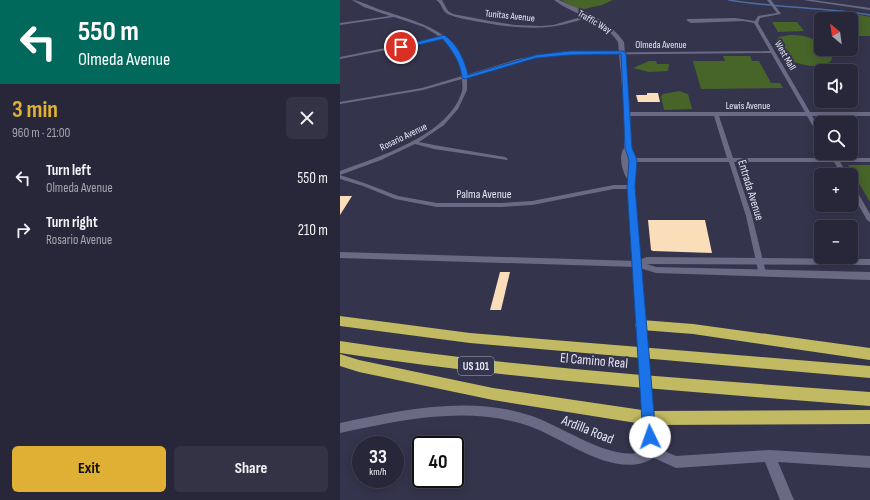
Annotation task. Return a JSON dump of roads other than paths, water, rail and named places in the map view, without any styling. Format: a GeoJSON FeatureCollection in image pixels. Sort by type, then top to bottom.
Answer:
{"type":"FeatureCollection","features":[{"type":"Feature","properties":{"kind":"highway","name":"El Camino Real"},"geometry":{"type":"LineString","coordinates":[[340,321],[470,338],[870,372]]}},
{"type":"Feature","properties":{"kind":"highway"},"geometry":{"type":"LineString","coordinates":[[642,325],[693,329],[870,354]]}},
{"type":"Feature","properties":{"kind":"highway","name":"El Camino Real"},"geometry":{"type":"LineString","coordinates":[[340,347],[450,363],[612,379],[870,399]]}},
{"type":"Feature","properties":{"kind":"highway"},"geometry":{"type":"LineString","coordinates":[[340,360],[360,366],[493,394],[649,418],[870,417]]}},
{"type":"Feature","properties":{"kind":"main road"},"geometry":{"type":"LineString","coordinates":[[340,255],[638,264],[656,270],[870,276]]}},
{"type":"Feature","properties":{"kind":"main road"},"geometry":{"type":"LineString","coordinates":[[638,264],[647,260],[870,262]]}},
{"type":"Feature","properties":{"kind":"street","name":"Rosario Avenue"},"geometry":{"type":"LineString","coordinates":[[340,174],[415,142],[440,127],[457,110],[462,99],[465,78],[463,65],[444,37],[426,26],[398,16],[364,7],[354,0]]}},
{"type":"Feature","properties":{"kind":"street","name":"Tunitas Avenue"},"geometry":{"type":"LineString","coordinates":[[438,0],[441,1],[446,12],[452,15],[515,25],[553,26],[588,16]]}},
{"type":"Feature","properties":{"kind":"street","name":"Traffic Way"},"geometry":{"type":"LineString","coordinates":[[556,0],[588,16],[616,33],[622,42],[628,148],[633,160],[633,175],[631,183]]}},
{"type":"Feature","properties":{"kind":"street"},"geometry":{"type":"LineString","coordinates":[[741,21],[735,19],[688,20],[691,22],[756,22],[762,16],[778,14],[769,0]]}},
{"type":"Feature","properties":{"kind":"street"},"geometry":{"type":"LineString","coordinates":[[805,0],[870,9]]}},
{"type":"Feature","properties":{"kind":"street"},"geometry":{"type":"LineString","coordinates":[[340,24],[398,16]]}},
{"type":"Feature","properties":{"kind":"street","name":"West Mall"},"geometry":{"type":"LineString","coordinates":[[756,22],[814,124]]}},
{"type":"Feature","properties":{"kind":"street"},"geometry":{"type":"LineString","coordinates":[[340,58],[444,37]]}},
{"type":"Feature","properties":{"kind":"street","name":"Olmeda Avenue"},"geometry":{"type":"LineString","coordinates":[[340,103],[400,94],[465,78],[515,62],[540,56],[570,53],[773,52]]}},
{"type":"Feature","properties":{"kind":"street","name":"Lewis Avenue"},"geometry":{"type":"LineString","coordinates":[[627,114],[870,114]]}},
{"type":"Feature","properties":{"kind":"street","name":"Entrada Avenue"},"geometry":{"type":"LineString","coordinates":[[716,114],[749,216],[762,273]]}},
{"type":"Feature","properties":{"kind":"street"},"geometry":{"type":"LineString","coordinates":[[415,142],[434,147],[505,159]]}},
{"type":"Feature","properties":{"kind":"street","name":"Traffic Way"},"geometry":{"type":"LineString","coordinates":[[628,148],[626,150],[626,161],[628,176],[631,183],[650,437],[654,450]]}},
{"type":"Feature","properties":{"kind":"street"},"geometry":{"type":"LineString","coordinates":[[633,160],[814,160]]}},
{"type":"Feature","properties":{"kind":"street"},"geometry":{"type":"LineString","coordinates":[[836,160],[841,168]]}},
{"type":"Feature","properties":{"kind":"street"},"geometry":{"type":"LineString","coordinates":[[858,160],[870,160]]}},
{"type":"Feature","properties":{"kind":"street","name":"Palma Avenue"},"geometry":{"type":"LineString","coordinates":[[340,177],[402,199],[437,205],[501,205],[532,203],[614,188],[631,183]]}},
{"type":"Feature","properties":{"kind":"street"},"geometry":{"type":"LineString","coordinates":[[858,199],[870,220]]}},
{"type":"Feature","properties":{"kind":"street","name":"Ardilla Road"},"geometry":{"type":"LineString","coordinates":[[340,428],[417,413],[473,410],[507,415],[538,424],[586,447],[616,456],[638,459],[654,450]]}},
{"type":"Feature","properties":{"kind":"street"},"geometry":{"type":"LineString","coordinates":[[654,450],[660,456],[676,462],[769,456],[870,462]]}},
{"type":"Feature","properties":{"kind":"street"},"geometry":{"type":"LineString","coordinates":[[769,456],[787,500]]}},
{"type":"Feature","properties":{"kind":"waterway"},"geometry":{"type":"LineString","coordinates":[[729,0],[764,5],[835,10],[870,15]]}}]}
